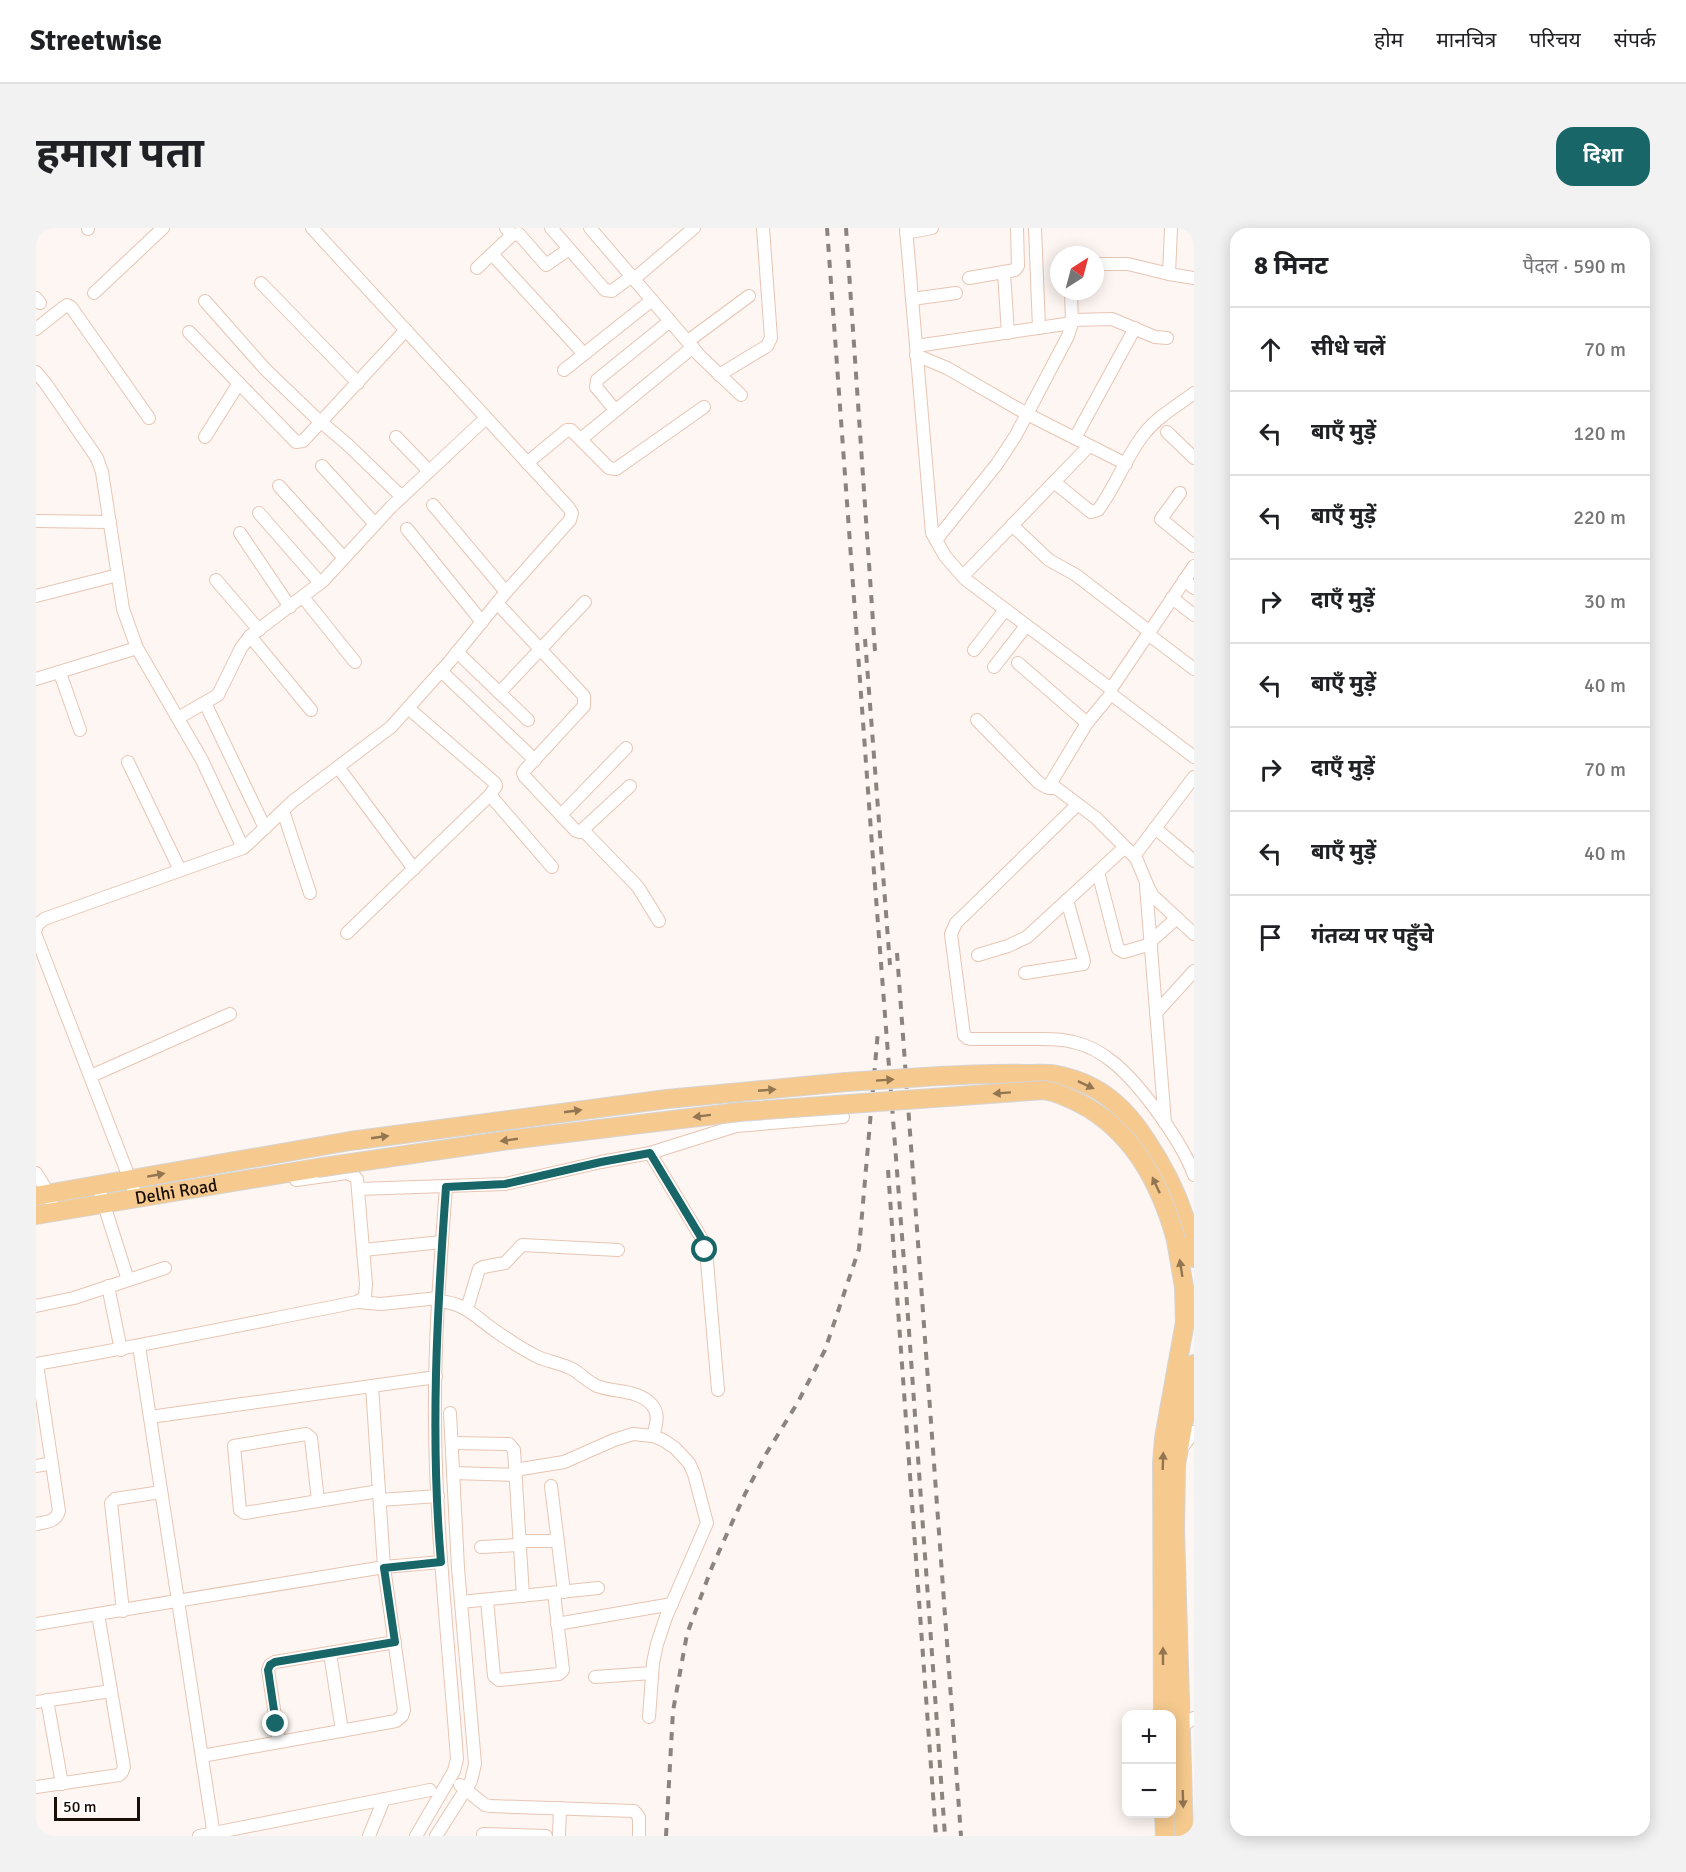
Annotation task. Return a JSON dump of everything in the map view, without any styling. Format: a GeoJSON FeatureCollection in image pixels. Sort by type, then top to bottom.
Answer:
{"type":"FeatureCollection","features":[{"type":"Feature","properties":{"kind":"main road"},"geometry":{"type":"LineString","coordinates":[[44,1204],[101,1194],[130,1180],[322,1145],[667,1099],[846,1082],[991,1073],[1054,1074],[1074,1079],[1093,1088],[1114,1101],[1133,1120],[1165,1169],[1177,1196],[1183,1238],[1185,1322],[1164,1438],[1162,1463],[1170,1609],[1187,1723],[1184,1836]]}},
{"type":"Feature","properties":{"kind":"main road","name":"Delhi Road"},"geometry":{"type":"LineString","coordinates":[[101,1194],[137,1198],[245,1179],[509,1140],[739,1112],[1044,1090],[1059,1093],[1096,1112],[1123,1135],[1151,1175],[1183,1238]]}},
{"type":"Feature","properties":{"kind":"main road"},"geometry":{"type":"LineString","coordinates":[[1183,1238],[1194,1258]]}},
{"type":"Feature","properties":{"kind":"main road"},"geometry":{"type":"LineString","coordinates":[[1163,1710],[1175,1531],[1176,1465],[1188,1441],[1194,1364]]}},
{"type":"Feature","properties":{"kind":"main road"},"geometry":{"type":"LineString","coordinates":[[1164,1818],[1165,1836]]}},
{"type":"Feature","properties":{"kind":"street"},"geometry":{"type":"LineString","coordinates":[[94,293],[164,228]]}},
{"type":"Feature","properties":{"kind":"street"},"geometry":{"type":"LineString","coordinates":[[137,1198],[36,928],[44,919],[243,848],[293,801],[391,727],[570,520],[572,513],[312,228]]}},
{"type":"Feature","properties":{"kind":"street"},"geometry":{"type":"LineString","coordinates":[[551,228],[608,292],[633,278],[694,228]]}},
{"type":"Feature","properties":{"kind":"street"},"geometry":{"type":"LineString","coordinates":[[590,228],[690,344],[741,395]]}},
{"type":"Feature","properties":{"kind":"street"},"geometry":{"type":"LineString","coordinates":[[719,375],[767,346],[771,338],[763,228]]}},
{"type":"Feature","properties":{"kind":"street"},"geometry":{"type":"LineString","coordinates":[[932,228],[906,230],[932,533],[945,556],[963,576],[1194,757]]}},
{"type":"Feature","properties":{"kind":"street"},"geometry":{"type":"LineString","coordinates":[[969,278],[1015,270],[1017,266],[1017,228]]}},
{"type":"Feature","properties":{"kind":"street"},"geometry":{"type":"LineString","coordinates":[[1035,228],[1039,328]]}},
{"type":"Feature","properties":{"kind":"street"},"geometry":{"type":"LineString","coordinates":[[1169,274],[1171,228]]}},
{"type":"Feature","properties":{"kind":"street"},"geometry":{"type":"LineString","coordinates":[[477,268],[492,254],[509,231],[519,234],[546,265],[569,249]]}},
{"type":"Feature","properties":{"kind":"street"},"geometry":{"type":"LineString","coordinates":[[492,254],[584,354]]}},
{"type":"Feature","properties":{"kind":"street"},"geometry":{"type":"LineString","coordinates":[[1104,264],[1128,264],[1194,278]]}},
{"type":"Feature","properties":{"kind":"street"},"geometry":{"type":"LineString","coordinates":[[1004,273],[1008,333]]}},
{"type":"Feature","properties":{"kind":"street"},"geometry":{"type":"LineString","coordinates":[[261,283],[358,383]]}},
{"type":"Feature","properties":{"kind":"street"},"geometry":{"type":"LineString","coordinates":[[912,299],[956,292]]}},
{"type":"Feature","properties":{"kind":"street"},"geometry":{"type":"LineString","coordinates":[[581,439],[749,296]]}},
{"type":"Feature","properties":{"kind":"street"},"geometry":{"type":"LineString","coordinates":[[564,370],[652,300]]}},
{"type":"Feature","properties":{"kind":"street"},"geometry":{"type":"LineString","coordinates":[[936,540],[997,464],[1016,435],[1068,336],[1072,322],[1071,300]]}},
{"type":"Feature","properties":{"kind":"street"},"geometry":{"type":"LineString","coordinates":[[205,301],[265,369],[402,497]]}},
{"type":"Feature","properties":{"kind":"street"},"geometry":{"type":"LineString","coordinates":[[36,330],[67,305],[71,307],[149,418]]}},
{"type":"Feature","properties":{"kind":"street"},"geometry":{"type":"LineString","coordinates":[[916,350],[1072,322],[1113,319],[1155,337],[1167,338]]}},
{"type":"Feature","properties":{"kind":"street"},"geometry":{"type":"LineString","coordinates":[[615,410],[596,387],[597,380],[670,321]]}},
{"type":"Feature","properties":{"kind":"street"},"geometry":{"type":"LineString","coordinates":[[1075,438],[1135,328]]}},
{"type":"Feature","properties":{"kind":"street"},"geometry":{"type":"LineString","coordinates":[[189,332],[296,442],[303,441],[406,330]]}},
{"type":"Feature","properties":{"kind":"street"},"geometry":{"type":"LineString","coordinates":[[916,350],[1027,414],[1126,464]]}},
{"type":"Feature","properties":{"kind":"street"},"geometry":{"type":"LineString","coordinates":[[36,372],[97,458],[103,478],[123,609],[137,648],[202,760],[243,848]]}},
{"type":"Feature","properties":{"kind":"street"},"geometry":{"type":"LineString","coordinates":[[206,437],[239,383]]}},
{"type":"Feature","properties":{"kind":"street"},"geometry":{"type":"LineString","coordinates":[[1054,482],[1091,512],[1095,512],[1111,493],[1134,449],[1150,427],[1194,393]]}},
{"type":"Feature","properties":{"kind":"street"},"geometry":{"type":"LineString","coordinates":[[527,463],[567,430],[571,430],[609,468],[616,469],[704,407]]}},
{"type":"Feature","properties":{"kind":"street"},"geometry":{"type":"LineString","coordinates":[[178,718],[214,698],[220,692],[241,648],[254,633],[320,583],[402,497],[486,418]]}},
{"type":"Feature","properties":{"kind":"street"},"geometry":{"type":"LineString","coordinates":[[1167,432],[1194,458]]}},
{"type":"Feature","properties":{"kind":"street"},"geometry":{"type":"LineString","coordinates":[[396,437],[429,471]]}},
{"type":"Feature","properties":{"kind":"street"},"geometry":{"type":"LineString","coordinates":[[963,576],[1089,446]]}},
{"type":"Feature","properties":{"kind":"street"},"geometry":{"type":"LineString","coordinates":[[321,466],[375,524]]}},
{"type":"Feature","properties":{"kind":"street"},"geometry":{"type":"LineString","coordinates":[[279,486],[344,558]]}},
{"type":"Feature","properties":{"kind":"street"},"geometry":{"type":"LineString","coordinates":[[1180,493],[1161,519],[1194,546]]}},
{"type":"Feature","properties":{"kind":"street"},"geometry":{"type":"LineString","coordinates":[[434,505],[506,592]]}},
{"type":"Feature","properties":{"kind":"street"},"geometry":{"type":"LineString","coordinates":[[259,513],[320,583]]}},
{"type":"Feature","properties":{"kind":"street"},"geometry":{"type":"LineString","coordinates":[[36,521],[110,522]]}},
{"type":"Feature","properties":{"kind":"street"},"geometry":{"type":"LineString","coordinates":[[1012,525],[1049,560],[1076,575],[1194,669]]}},
{"type":"Feature","properties":{"kind":"street"},"geometry":{"type":"LineString","coordinates":[[407,529],[482,622]]}},
{"type":"Feature","properties":{"kind":"street"},"geometry":{"type":"LineString","coordinates":[[240,533],[290,606]]}},
{"type":"Feature","properties":{"kind":"street"},"geometry":{"type":"LineString","coordinates":[[1194,566],[1189,584],[1172,598],[1111,692],[1087,723],[1051,784],[1096,818],[1130,852],[1153,896],[1194,934]]}},
{"type":"Feature","properties":{"kind":"street"},"geometry":{"type":"LineString","coordinates":[[36,596],[118,575]]}},
{"type":"Feature","properties":{"kind":"street"},"geometry":{"type":"LineString","coordinates":[[216,580],[311,710]]}},
{"type":"Feature","properties":{"kind":"street"},"geometry":{"type":"LineString","coordinates":[[303,597],[355,662]]}},
{"type":"Feature","properties":{"kind":"street"},"geometry":{"type":"LineString","coordinates":[[1172,598],[1194,615]]}},
{"type":"Feature","properties":{"kind":"street"},"geometry":{"type":"LineString","coordinates":[[499,693],[585,602]]}},
{"type":"Feature","properties":{"kind":"street"},"geometry":{"type":"LineString","coordinates":[[496,603],[584,696],[585,700],[584,706],[525,770],[525,777],[576,831],[580,832],[630,786]]}},
{"type":"Feature","properties":{"kind":"street"},"geometry":{"type":"LineString","coordinates":[[974,650],[1005,610]]}},
{"type":"Feature","properties":{"kind":"street"},"geometry":{"type":"LineString","coordinates":[[994,667],[1026,626]]}},
{"type":"Feature","properties":{"kind":"street"},"geometry":{"type":"LineString","coordinates":[[36,679],[137,648]]}},
{"type":"Feature","properties":{"kind":"street"},"geometry":{"type":"LineString","coordinates":[[458,652],[528,720]]}},
{"type":"Feature","properties":{"kind":"street"},"geometry":{"type":"LineString","coordinates":[[1018,663],[1087,723]]}},
{"type":"Feature","properties":{"kind":"street"},"geometry":{"type":"LineString","coordinates":[[441,671],[535,760]]}},
{"type":"Feature","properties":{"kind":"street"},"geometry":{"type":"LineString","coordinates":[[60,672],[80,730]]}},
{"type":"Feature","properties":{"kind":"street"},"geometry":{"type":"LineString","coordinates":[[205,703],[265,828]]}},
{"type":"Feature","properties":{"kind":"street"},"geometry":{"type":"LineString","coordinates":[[347,933],[490,795],[496,786],[408,708]]}},
{"type":"Feature","properties":{"kind":"street"},"geometry":{"type":"LineString","coordinates":[[977,720],[1039,783],[1048,788],[1054,788]]}},
{"type":"Feature","properties":{"kind":"street"},"geometry":{"type":"LineString","coordinates":[[561,815],[626,748]]}},
{"type":"Feature","properties":{"kind":"street"},"geometry":{"type":"LineString","coordinates":[[128,762],[180,870]]}},
{"type":"Feature","properties":{"kind":"street"},"geometry":{"type":"LineString","coordinates":[[338,767],[414,868]]}},
{"type":"Feature","properties":{"kind":"street"},"geometry":{"type":"LineString","coordinates":[[978,955],[1017,943],[1027,937],[1098,872],[1130,852],[1190,792],[1194,777]]}},
{"type":"Feature","properties":{"kind":"street"},"geometry":{"type":"LineString","coordinates":[[490,795],[552,867]]}},
{"type":"Feature","properties":{"kind":"street"},"geometry":{"type":"LineString","coordinates":[[1077,805],[953,928],[951,934],[964,1035],[971,1039],[1061,1040],[1087,1046],[1114,1063],[1129,1077],[1175,1138],[1194,1175]]}},
{"type":"Feature","properties":{"kind":"street"},"geometry":{"type":"LineString","coordinates":[[283,811],[310,893]]}},
{"type":"Feature","properties":{"kind":"street"},"geometry":{"type":"LineString","coordinates":[[1155,828],[1194,861]]}},
{"type":"Feature","properties":{"kind":"street"},"geometry":{"type":"LineString","coordinates":[[583,830],[638,887],[659,921]]}},
{"type":"Feature","properties":{"kind":"street"},"geometry":{"type":"LineString","coordinates":[[1098,872],[1118,949],[1124,952],[1151,943],[1177,918]]}},
{"type":"Feature","properties":{"kind":"street"},"geometry":{"type":"LineString","coordinates":[[1146,883],[1165,1125]]}},
{"type":"Feature","properties":{"kind":"street"},"geometry":{"type":"LineString","coordinates":[[1025,974],[1083,964],[1067,900]]}},
{"type":"Feature","properties":{"kind":"street"},"geometry":{"type":"LineString","coordinates":[[1156,1013],[1194,971]]}},
{"type":"Feature","properties":{"kind":"street"},"geometry":{"type":"LineString","coordinates":[[91,1076],[230,1014]]}},
{"type":"Feature","properties":{"kind":"street"},"geometry":{"type":"LineString","coordinates":[[358,1189],[505,1184],[650,1153],[736,1125],[843,1117]]}},
{"type":"Feature","properties":{"kind":"street"},"geometry":{"type":"LineString","coordinates":[[650,1153],[702,1239],[705,1250],[718,1390]]}},
{"type":"Feature","properties":{"kind":"street"},"geometry":{"type":"LineString","coordinates":[[241,1160],[245,1179],[279,1182],[350,1174],[357,1179],[366,1284],[365,1297],[357,1302]]}},
{"type":"Feature","properties":{"kind":"street"},"geometry":{"type":"LineString","coordinates":[[36,1173],[44,1204]]}},
{"type":"Feature","properties":{"kind":"street"},"geometry":{"type":"LineString","coordinates":[[436,1836],[458,1784],[447,1555],[438,1496],[435,1424],[446,1187]]}},
{"type":"Feature","properties":{"kind":"street"},"geometry":{"type":"LineString","coordinates":[[101,1194],[128,1280]]}},
{"type":"Feature","properties":{"kind":"street"},"geometry":{"type":"LineString","coordinates":[[363,1250],[442,1242]]}},
{"type":"Feature","properties":{"kind":"street"},"geometry":{"type":"LineString","coordinates":[[467,1309],[479,1269],[505,1263],[522,1245],[618,1250]]}},
{"type":"Feature","properties":{"kind":"street"},"geometry":{"type":"LineString","coordinates":[[36,1306],[74,1298],[165,1268]]}},
{"type":"Feature","properties":{"kind":"street"},"geometry":{"type":"LineString","coordinates":[[108,1286],[121,1350]]}},
{"type":"Feature","properties":{"kind":"street"},"geometry":{"type":"LineString","coordinates":[[36,1524],[53,1520],[59,1511],[37,1364],[121,1350],[214,1329],[357,1302],[381,1304],[442,1300],[467,1309],[497,1333],[532,1354],[573,1369],[599,1387],[631,1393],[645,1400],[655,1410],[657,1416],[653,1436]]}},
{"type":"Feature","properties":{"kind":"street"},"geometry":{"type":"LineString","coordinates":[[139,1346],[214,1834]]}},
{"type":"Feature","properties":{"kind":"street"},"geometry":{"type":"LineString","coordinates":[[150,1417],[436,1377]]}},
{"type":"Feature","properties":{"kind":"street"},"geometry":{"type":"LineString","coordinates":[[202,1756],[396,1721],[402,1716],[404,1710],[384,1568],[372,1386]]}},
{"type":"Feature","properties":{"kind":"street"},"geometry":{"type":"LineString","coordinates":[[416,1836],[458,1784],[474,1773],[475,1764],[461,1602],[447,1555],[453,1473],[450,1413]]}},
{"type":"Feature","properties":{"kind":"street"},"geometry":{"type":"LineString","coordinates":[[453,1473],[516,1473],[559,1464],[633,1434],[653,1436],[675,1448],[689,1463],[706,1516],[706,1529],[672,1604],[657,1644],[652,1673],[649,1717]]}},
{"type":"Feature","properties":{"kind":"street"},"geometry":{"type":"LineString","coordinates":[[318,1501],[309,1435],[234,1446],[240,1510],[245,1513],[318,1501],[379,1496],[438,1496]]}},
{"type":"Feature","properties":{"kind":"street"},"geometry":{"type":"LineString","coordinates":[[452,1443],[509,1444],[514,1450],[523,1596]]}},
{"type":"Feature","properties":{"kind":"street"},"geometry":{"type":"LineString","coordinates":[[36,1466],[52,1463]]}},
{"type":"Feature","properties":{"kind":"street"},"geometry":{"type":"LineString","coordinates":[[487,1600],[494,1676],[499,1680],[562,1672],[557,1624],[559,1592],[557,1541],[551,1486]]}},
{"type":"Feature","properties":{"kind":"street"},"geometry":{"type":"LineString","coordinates":[[123,1611],[111,1503],[115,1499],[161,1492]]}},
{"type":"Feature","properties":{"kind":"street"},"geometry":{"type":"LineString","coordinates":[[482,1547],[557,1541]]}},
{"type":"Feature","properties":{"kind":"street"},"geometry":{"type":"LineString","coordinates":[[36,1624],[384,1568],[447,1555]]}},
{"type":"Feature","properties":{"kind":"street"},"geometry":{"type":"LineString","coordinates":[[461,1602],[598,1588]]}},
{"type":"Feature","properties":{"kind":"street"},"geometry":{"type":"LineString","coordinates":[[557,1624],[672,1604]]}},
{"type":"Feature","properties":{"kind":"street"},"geometry":{"type":"LineString","coordinates":[[36,1787],[119,1775],[123,1772],[98,1614]]}},
{"type":"Feature","properties":{"kind":"street"},"geometry":{"type":"LineString","coordinates":[[279,1742],[268,1670],[270,1665],[275,1662],[395,1642]]}},
{"type":"Feature","properties":{"kind":"street"},"geometry":{"type":"LineString","coordinates":[[330,1653],[342,1731]]}},
{"type":"Feature","properties":{"kind":"street"},"geometry":{"type":"LineString","coordinates":[[595,1677],[652,1673]]}},
{"type":"Feature","properties":{"kind":"street"},"geometry":{"type":"LineString","coordinates":[[62,1784],[41,1701],[111,1691]]}},
{"type":"Feature","properties":{"kind":"street"},"geometry":{"type":"LineString","coordinates":[[458,1784],[485,1805],[490,1806],[634,1811],[639,1817],[639,1836]]}},
{"type":"Feature","properties":{"kind":"street"},"geometry":{"type":"LineString","coordinates":[[199,1836],[430,1790]]}},
{"type":"Feature","properties":{"kind":"street"},"geometry":{"type":"LineString","coordinates":[[369,1836],[384,1799]]}},
{"type":"Feature","properties":{"kind":"street"},"geometry":{"type":"LineString","coordinates":[[559,1836],[560,1808]]}},
{"type":"Feature","properties":{"kind":"street"},"geometry":{"type":"LineString","coordinates":[[483,1834],[546,1836]]}},
{"type":"Feature","properties":{"kind":"railway"},"geometry":{"type":"LineString","coordinates":[[827,228],[945,1836]]}},
{"type":"Feature","properties":{"kind":"railway"},"geometry":{"type":"LineString","coordinates":[[846,228],[875,651]]}},
{"type":"Feature","properties":{"kind":"railway"},"geometry":{"type":"LineString","coordinates":[[865,639],[890,965]]}},
{"type":"Feature","properties":{"kind":"railway"},"geometry":{"type":"LineString","coordinates":[[897,953],[961,1836]]}},
{"type":"Feature","properties":{"kind":"railway"},"geometry":{"type":"LineString","coordinates":[[666,1836],[673,1711],[687,1634],[712,1567],[745,1494],[825,1350],[859,1249],[878,1031]]}},
{"type":"Feature","properties":{"kind":"railway"},"geometry":{"type":"LineString","coordinates":[[888,1170],[936,1836]]}},
{"type":"Feature","properties":{"kind":"route"},"geometry":{"type":"LineString","coordinates":[[276,1724],[268,1670],[270,1665],[275,1662],[395,1642],[384,1568],[441,1562],[435,1424],[438,1301],[446,1187],[505,1184],[650,1153],[702,1239],[705,1250]]}}]}
